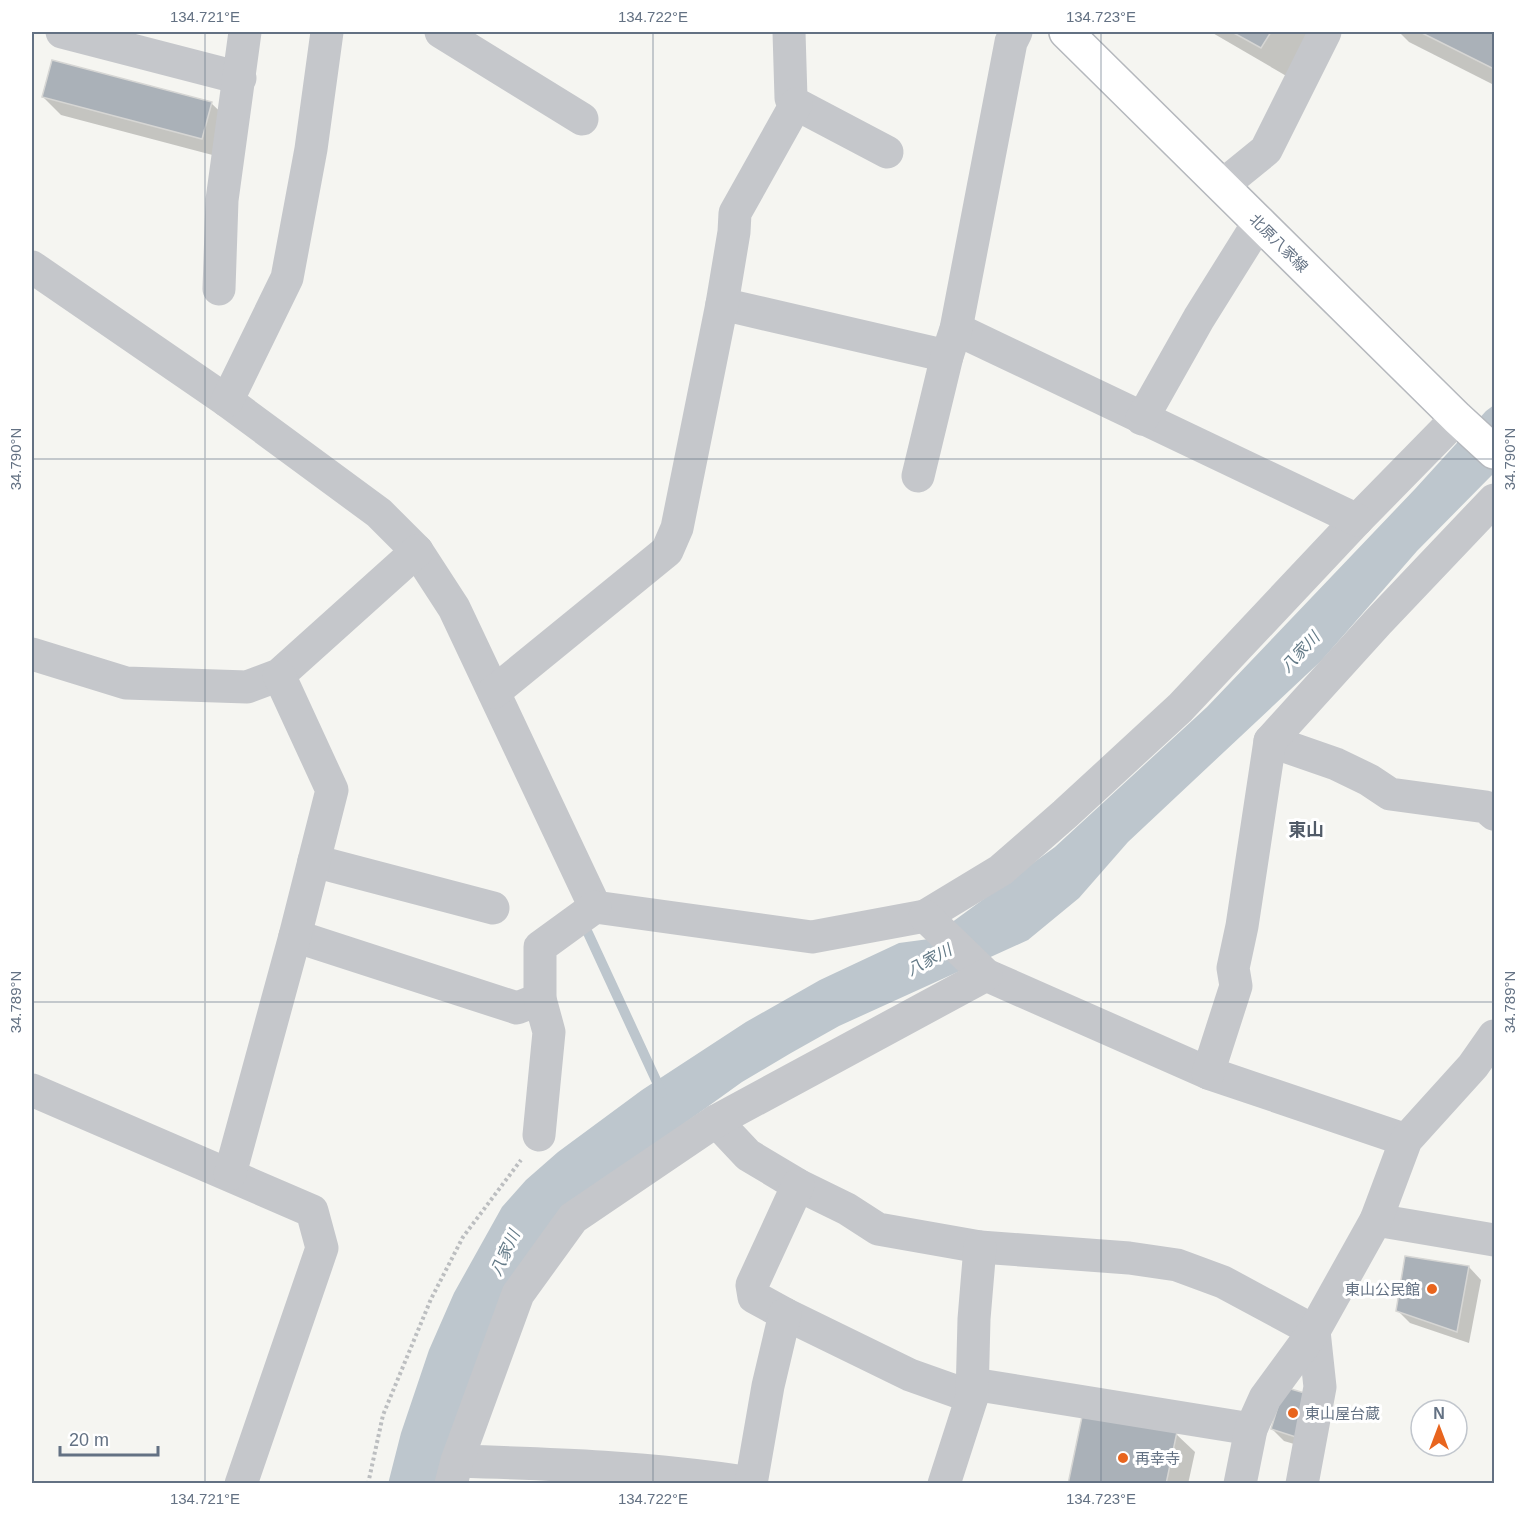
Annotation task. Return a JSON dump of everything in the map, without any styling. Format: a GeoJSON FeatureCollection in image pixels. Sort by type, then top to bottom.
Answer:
{"type":"FeatureCollection","features":[{"type":"Feature","properties":{"kind":"main road","name":"北原八家線"},"geometry":{"type":"LineString","coordinates":[[1066,32],[1494,452]]}},
{"type":"Feature","properties":{"kind":"street"},"geometry":{"type":"LineString","coordinates":[[62,32],[240,78]]}},
{"type":"Feature","properties":{"kind":"street"},"geometry":{"type":"LineString","coordinates":[[219,289],[222,200],[245,32]]}},
{"type":"Feature","properties":{"kind":"street"},"geometry":{"type":"LineString","coordinates":[[227,402],[287,278],[311,149],[327,32]]}},
{"type":"Feature","properties":{"kind":"street"},"geometry":{"type":"LineString","coordinates":[[441,32],[582,119]]}},
{"type":"Feature","properties":{"kind":"street"},"geometry":{"type":"LineString","coordinates":[[789,32],[791,98],[796,104],[887,152]]}},
{"type":"Feature","properties":{"kind":"street"},"geometry":{"type":"LineString","coordinates":[[918,476],[951,342],[1011,42],[1016,32]]}},
{"type":"Feature","properties":{"kind":"street"},"geometry":{"type":"LineString","coordinates":[[1223,185],[1266,150],[1325,32]]}},
{"type":"Feature","properties":{"kind":"street"},"geometry":{"type":"LineString","coordinates":[[494,692],[667,551],[677,528],[722,304],[735,213],[796,104]]}},
{"type":"Feature","properties":{"kind":"street"},"geometry":{"type":"LineString","coordinates":[[1142,419],[1198,318],[1258,222]]}},
{"type":"Feature","properties":{"kind":"street"},"geometry":{"type":"LineString","coordinates":[[32,267],[227,402],[379,513],[417,551],[454,608],[595,907]]}},
{"type":"Feature","properties":{"kind":"street"},"geometry":{"type":"LineString","coordinates":[[722,304],[951,342],[1142,419],[1357,520]]}},
{"type":"Feature","properties":{"kind":"street"},"geometry":{"type":"LineString","coordinates":[[539,1135],[549,1032],[540,999],[540,948],[595,907],[812,937],[925,916],[1001,870],[1180,708],[1357,520],[1457,418]]}},
{"type":"Feature","properties":{"kind":"street"},"geometry":{"type":"LineString","coordinates":[[1208,1073],[1236,986],[1233,968],[1242,926],[1270,741],[1378,622],[1494,500]]}},
{"type":"Feature","properties":{"kind":"street"},"geometry":{"type":"LineString","coordinates":[[32,654],[126,683],[247,687],[279,675],[417,551]]}},
{"type":"Feature","properties":{"kind":"street"},"geometry":{"type":"LineString","coordinates":[[230,1174],[332,790],[279,675]]}},
{"type":"Feature","properties":{"kind":"street"},"geometry":{"type":"LineString","coordinates":[[1270,741],[1336,764],[1369,780],[1390,794],[1486,807],[1494,814]]}},
{"type":"Feature","properties":{"kind":"street"},"geometry":{"type":"LineString","coordinates":[[314,861],[493,908]]}},
{"type":"Feature","properties":{"kind":"street"},"geometry":{"type":"LineString","coordinates":[[925,916],[986,975],[1208,1073],[1406,1140]]}},
{"type":"Feature","properties":{"kind":"street"},"geometry":{"type":"LineString","coordinates":[[295,936],[517,1008],[540,999]]}},
{"type":"Feature","properties":{"kind":"street"},"geometry":{"type":"LineString","coordinates":[[785,1314],[766,1397],[751,1483],[694,1474],[602,1466],[454,1472],[518,1294],[573,1218],[716,1121],[986,975]]}},
{"type":"Feature","properties":{"kind":"street"},"geometry":{"type":"LineString","coordinates":[[1240,1484],[1251,1430],[1265,1398],[1314,1331],[1376,1221],[1406,1140],[1473,1066],[1494,1036]]}},
{"type":"Feature","properties":{"kind":"street"},"geometry":{"type":"LineString","coordinates":[[32,1090],[312,1211],[322,1248],[241,1484]]}},
{"type":"Feature","properties":{"kind":"street"},"geometry":{"type":"LineString","coordinates":[[716,1121],[748,1155],[798,1185],[847,1209],[878,1229],[980,1247],[1129,1258],[1177,1265],[1223,1282],[1314,1331]]}},
{"type":"Feature","properties":{"kind":"street"},"geometry":{"type":"LineString","coordinates":[[798,1185],[752,1285],[754,1297],[785,1314],[910,1375],[972,1391],[1251,1430]]}},
{"type":"Feature","properties":{"kind":"street"},"geometry":{"type":"LineString","coordinates":[[1376,1221],[1494,1240]]}},
{"type":"Feature","properties":{"kind":"street"},"geometry":{"type":"LineString","coordinates":[[944,1484],[972,1391],[974,1319],[980,1247]]}},
{"type":"Feature","properties":{"kind":"street"},"geometry":{"type":"LineString","coordinates":[[1302,1484],[1320,1387],[1314,1331]]}},
{"type":"Feature","properties":{"kind":"path"},"geometry":{"type":"LineString","coordinates":[[368,1484],[383,1415],[431,1299],[463,1237],[539,1135]]}},
{"type":"Feature","properties":{"kind":"water","name":"八家川"},"geometry":{"type":"Polygon","coordinates":[[[1494,405],[1494,473],[1417,551],[1322,660],[1128,842],[1079,898],[1028,940],[839,1026],[742,1082],[575,1202],[438,1483],[388,1484],[401,1433],[429,1350],[454,1293],[502,1207],[526,1180],[558,1152],[642,1090],[746,1022],[820,980],[899,943],[929,939],[1055,847],[1207,707],[1494,405]]]}},
{"type":"Feature","properties":{"kind":"building"},"geometry":{"type":"Polygon","coordinates":[[[1232,32],[1271,32],[1261,48],[1232,32]]]}},
{"type":"Feature","properties":{"kind":"building"},"geometry":{"type":"Polygon","coordinates":[[[1420,32],[1494,32],[1494,69],[1420,32]]]}},
{"type":"Feature","properties":{"kind":"building"},"geometry":{"type":"Polygon","coordinates":[[[52,60],[212,102],[202,139],[42,97],[52,60]]]}},
{"type":"Feature","properties":{"kind":"building","name":"東山公民館"},"geometry":{"type":"Polygon","coordinates":[[[1405,1256],[1469,1266],[1457,1332],[1396,1311],[1405,1256]]]}},
{"type":"Feature","properties":{"kind":"building","name":"東山屋台蔵"},"geometry":{"type":"Polygon","coordinates":[[[1284,1387],[1315,1396],[1302,1439],[1271,1429],[1284,1387]]]}},
{"type":"Feature","properties":{"kind":"building","name":"再幸寺"},"geometry":{"type":"Polygon","coordinates":[[[1083,1412],[1177,1432],[1166,1484],[1068,1484],[1083,1412]]]}},
{"type":"Feature","properties":{"kind":"waterway"},"geometry":{"type":"LineString","coordinates":[[588,933],[662,1093]]}},
{"type":"Feature","properties":{"kind":"place","name":"東山公民館"},"geometry":{"type":"Point","coordinates":[1432,1289]}},
{"type":"Feature","properties":{"kind":"place","name":"東山屋台蔵"},"geometry":{"type":"Point","coordinates":[1293,1413]}},
{"type":"Feature","properties":{"kind":"place","name":"再幸寺"},"geometry":{"type":"Point","coordinates":[1123,1458]}},
{"type":"Feature","properties":{"kind":"district","name":"東山"},"geometry":{"type":"Point","coordinates":[1306,830]}}]}
